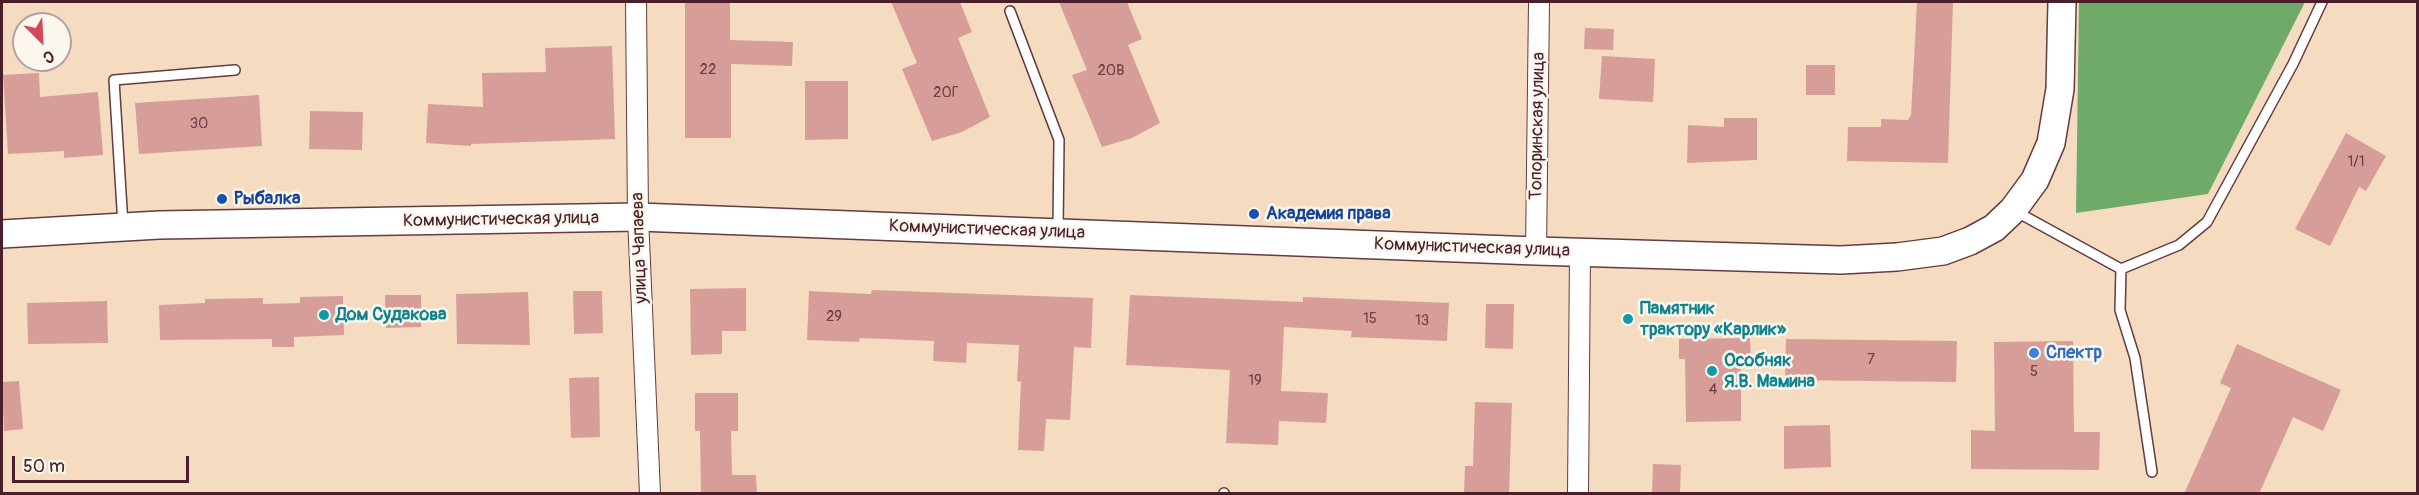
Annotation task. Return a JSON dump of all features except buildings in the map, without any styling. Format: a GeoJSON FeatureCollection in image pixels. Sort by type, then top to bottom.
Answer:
{"type":"FeatureCollection","features":[{"type":"Feature","properties":{"kind":"main road","name":"Коммунистическая улица"},"geometry":{"type":"LineString","coordinates":[[2,234],[123,227],[638,217],[1536,251],[1841,260],[1943,251],[1970,241],[1994,228],[2013,210],[2035,180],[2051,143],[2060,89],[2062,2]]}},
{"type":"Feature","properties":{"kind":"street","name":"улица Чапаева"},"geometry":{"type":"LineString","coordinates":[[636,2],[638,217],[650,494]]}},
{"type":"Feature","properties":{"kind":"street","name":"Топоринская улица"},"geometry":{"type":"LineString","coordinates":[[1536,251],[1539,2]]}},
{"type":"Feature","properties":{"kind":"street"},"geometry":{"type":"LineString","coordinates":[[1578,494],[1580,252]]}},
{"type":"Feature","properties":{"kind":"lane"},"geometry":{"type":"LineString","coordinates":[[2121,269],[2179,245],[2207,222],[2293,64],[2322,2]]}},
{"type":"Feature","properties":{"kind":"lane"},"geometry":{"type":"LineString","coordinates":[[1010,10],[1059,140],[1058,233]]}},
{"type":"Feature","properties":{"kind":"lane"},"geometry":{"type":"LineString","coordinates":[[123,227],[114,80],[235,70]]}},
{"type":"Feature","properties":{"kind":"lane"},"geometry":{"type":"LineString","coordinates":[[2013,210],[2121,269]]}},
{"type":"Feature","properties":{"kind":"lane"},"geometry":{"type":"LineString","coordinates":[[2121,269],[2120,310],[2135,358],[2152,472]]}},
{"type":"Feature","properties":{"kind":"green space"},"geometry":{"type":"Polygon","coordinates":[[[2079,2],[2305,2],[2208,194],[2076,213],[2079,2]]]}},
{"type":"Feature","properties":{"kind":"place","name":"Рыбалка"},"geometry":{"type":"Point","coordinates":[222,199]}},
{"type":"Feature","properties":{"kind":"place","name":"Академия права"},"geometry":{"type":"Point","coordinates":[1254,214]}},
{"type":"Feature","properties":{"kind":"place","name":"Дом Судакова"},"geometry":{"type":"Point","coordinates":[324,315]}},
{"type":"Feature","properties":{"kind":"place","name":"Памятник трактору «Карлик»"},"geometry":{"type":"Point","coordinates":[1628,319]}},
{"type":"Feature","properties":{"kind":"place","name":"Спектр"},"geometry":{"type":"Point","coordinates":[2034,353]}},
{"type":"Feature","properties":{"kind":"place","name":"Особняк Я.В. Мамина"},"geometry":{"type":"Point","coordinates":[1712,371]}}]}
